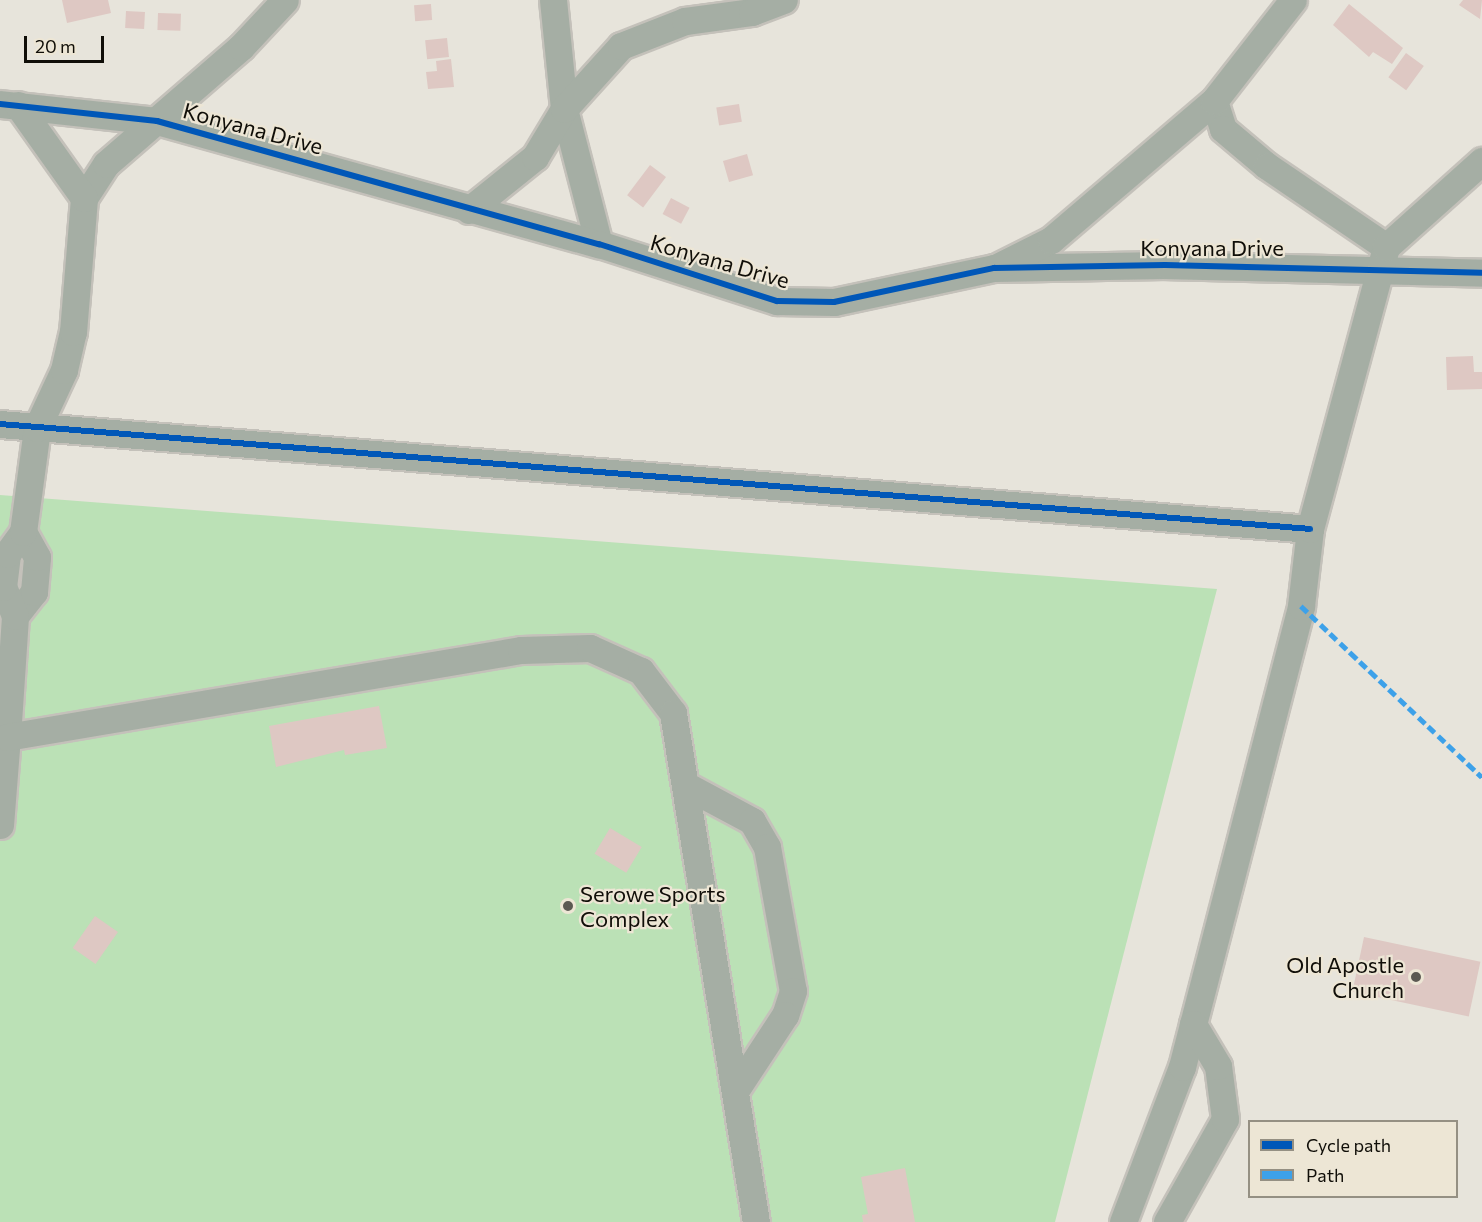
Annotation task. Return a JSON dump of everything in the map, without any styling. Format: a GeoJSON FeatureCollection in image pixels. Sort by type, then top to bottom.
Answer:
{"type":"FeatureCollection","features":[{"type":"Feature","properties":{"kind":"street"},"geometry":{"type":"LineString","coordinates":[[0,825],[6,667],[15,616],[3,587],[7,554],[23,532],[36,428],[64,370],[73,332],[84,198],[106,164],[241,48],[285,0]]}},
{"type":"Feature","properties":{"kind":"street"},"geometry":{"type":"LineString","coordinates":[[553,0],[564,109],[599,244]]}},
{"type":"Feature","properties":{"kind":"street"},"geometry":{"type":"LineString","coordinates":[[469,210],[535,157],[564,109],[621,46],[685,21],[752,12],[784,0]]}},
{"type":"Feature","properties":{"kind":"street"},"geometry":{"type":"LineString","coordinates":[[994,268],[1051,240],[1214,101],[1293,0]]}},
{"type":"Feature","properties":{"kind":"street"},"geometry":{"type":"LineString","coordinates":[[1214,101],[1223,129],[1267,166],[1386,247]]}},
{"type":"Feature","properties":{"kind":"street"},"geometry":{"type":"LineString","coordinates":[[9,105],[84,198]]}},
{"type":"Feature","properties":{"kind":"street","name":"Konyana Drive"},"geometry":{"type":"LineString","coordinates":[[9,105],[157,121],[469,210],[599,244],[777,301],[834,302],[994,268],[1310,267],[1380,274],[1482,273]]}},
{"type":"Feature","properties":{"kind":"street"},"geometry":{"type":"LineString","coordinates":[[1123,1222],[1193,1024],[1301,606],[1310,529],[1386,247],[1482,161]]}},
{"type":"Feature","properties":{"kind":"street"},"geometry":{"type":"LineString","coordinates":[[0,424],[1310,529]]}},
{"type":"Feature","properties":{"kind":"street"},"geometry":{"type":"LineString","coordinates":[[4,737],[521,650],[590,648],[641,671],[673,712],[756,1222]]}},
{"type":"Feature","properties":{"kind":"street"},"geometry":{"type":"LineString","coordinates":[[685,785],[752,821],[767,847],[793,991],[785,1015],[735,1092]]}},
{"type":"Feature","properties":{"kind":"street"},"geometry":{"type":"LineString","coordinates":[[1167,1222],[1225,1119],[1218,1066],[1193,1024]]}},
{"type":"Feature","properties":{"kind":"green space","name":"Serowe Sports Complex"},"geometry":{"type":"Polygon","coordinates":[[[0,495],[1217,589],[1055,1222],[0,1222],[0,495]]]}},
{"type":"Feature","properties":{"kind":"building"},"geometry":{"type":"Polygon","coordinates":[[[62,0],[108,0],[111,13],[67,23],[62,0]]]}},
{"type":"Feature","properties":{"kind":"building"},"geometry":{"type":"Polygon","coordinates":[[[1463,0],[1482,0],[1480,19],[1459,5],[1463,0]]]}},
{"type":"Feature","properties":{"kind":"building"},"geometry":{"type":"Polygon","coordinates":[[[431,4],[432,20],[415,21],[414,5],[431,4]]]}},
{"type":"Feature","properties":{"kind":"building"},"geometry":{"type":"Polygon","coordinates":[[[1349,4],[1403,48],[1392,64],[1373,52],[1369,57],[1333,25],[1349,4]]]}},
{"type":"Feature","properties":{"kind":"building"},"geometry":{"type":"Polygon","coordinates":[[[126,11],[145,12],[144,29],[125,28],[126,11]]]}},
{"type":"Feature","properties":{"kind":"building"},"geometry":{"type":"Polygon","coordinates":[[[158,13],[181,14],[180,31],[157,30],[158,13]]]}},
{"type":"Feature","properties":{"kind":"building"},"geometry":{"type":"Polygon","coordinates":[[[447,38],[449,57],[427,59],[425,40],[447,38]]]}},
{"type":"Feature","properties":{"kind":"building"},"geometry":{"type":"Polygon","coordinates":[[[1406,53],[1424,66],[1406,90],[1388,77],[1406,53]]]}},
{"type":"Feature","properties":{"kind":"building"},"geometry":{"type":"Polygon","coordinates":[[[451,59],[454,87],[428,89],[426,72],[437,71],[436,61],[451,59]]]}},
{"type":"Feature","properties":{"kind":"building"},"geometry":{"type":"Polygon","coordinates":[[[739,104],[742,122],[719,125],[716,108],[739,104]]]}},
{"type":"Feature","properties":{"kind":"building"},"geometry":{"type":"Polygon","coordinates":[[[747,154],[753,175],[729,182],[723,161],[747,154]]]}},
{"type":"Feature","properties":{"kind":"building"},"geometry":{"type":"Polygon","coordinates":[[[650,165],[666,177],[643,207],[627,195],[650,165]]]}},
{"type":"Feature","properties":{"kind":"building"},"geometry":{"type":"Polygon","coordinates":[[[671,198],[690,208],[681,224],[663,214],[671,198]]]}},
{"type":"Feature","properties":{"kind":"building"},"geometry":{"type":"Polygon","coordinates":[[[1473,356],[1474,372],[1482,372],[1482,389],[1447,390],[1446,357],[1473,356]]]}},
{"type":"Feature","properties":{"kind":"building"},"geometry":{"type":"Polygon","coordinates":[[[379,706],[387,748],[345,755],[344,750],[276,767],[269,726],[379,706]]]}},
{"type":"Feature","properties":{"kind":"building"},"geometry":{"type":"Polygon","coordinates":[[[610,828],[642,847],[626,873],[595,854],[610,828]]]}},
{"type":"Feature","properties":{"kind":"building"},"geometry":{"type":"Polygon","coordinates":[[[95,916],[118,932],[96,964],[73,948],[95,916]]]}},
{"type":"Feature","properties":{"kind":"building","name":"Old Apostle Church"},"geometry":{"type":"Polygon","coordinates":[[[1364,937],[1480,962],[1469,1017],[1352,992],[1364,937]]]}},
{"type":"Feature","properties":{"kind":"building"},"geometry":{"type":"Polygon","coordinates":[[[905,1168],[915,1222],[863,1222],[862,1215],[868,1214],[861,1177],[905,1168]]]}},
{"type":"Feature","properties":{"kind":"marked path"},"geometry":{"type":"LineString","coordinates":[[1301,606],[1482,777]]}},
{"type":"Feature","properties":{"kind":"cycle path"},"geometry":{"type":"LineString","coordinates":[[0,104],[157,121],[599,244],[777,301],[834,302],[994,268],[1165,265],[1482,273]]}},
{"type":"Feature","properties":{"kind":"cycle path"},"geometry":{"type":"LineString","coordinates":[[0,424],[1310,529]]}},
{"type":"Feature","properties":{"kind":"place","name":"Serowe Sports Complex"},"geometry":{"type":"Point","coordinates":[568,906]}},
{"type":"Feature","properties":{"kind":"place","name":"Old Apostle Church"},"geometry":{"type":"Point","coordinates":[1416,977]}}]}
